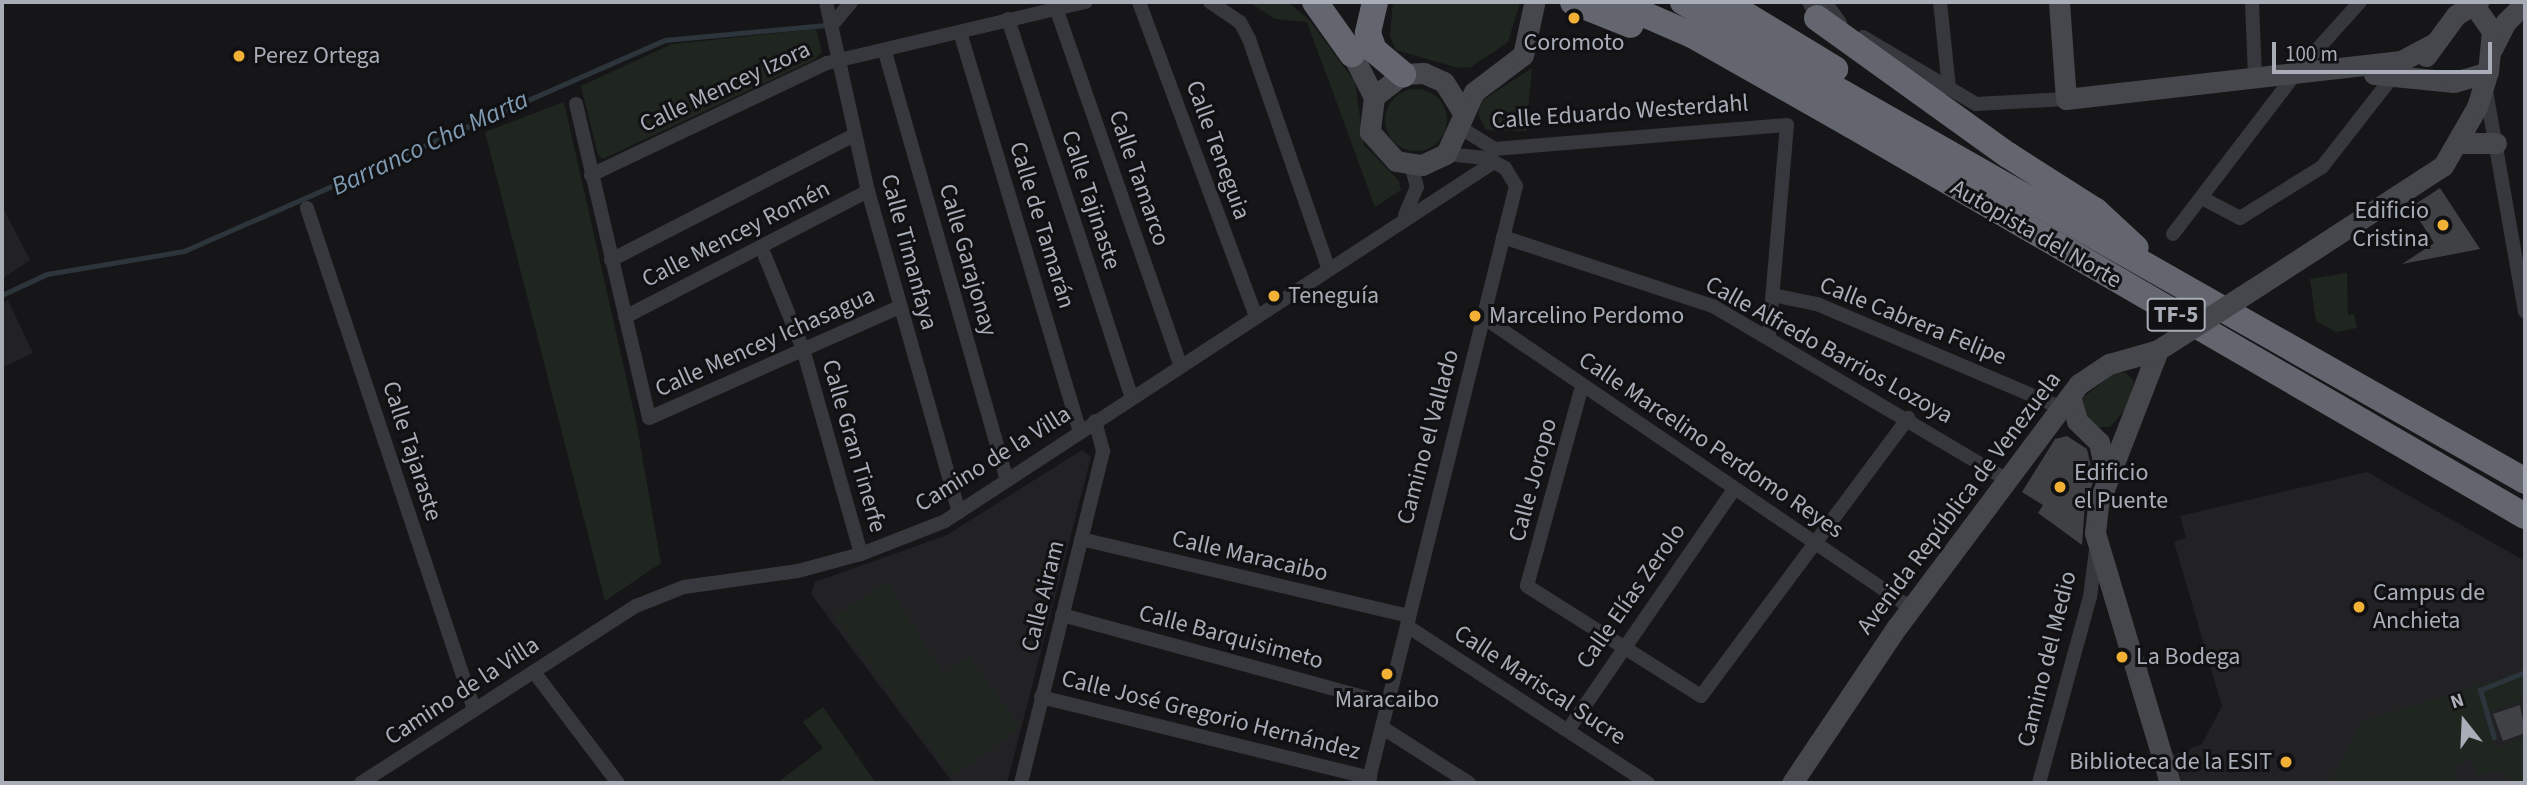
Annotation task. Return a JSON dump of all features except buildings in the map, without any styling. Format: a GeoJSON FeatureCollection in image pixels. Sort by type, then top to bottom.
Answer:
{"type":"FeatureCollection","features":[{"type":"Feature","properties":{"kind":"highway"},"geometry":{"type":"LineString","coordinates":[[1315,2],[1352,54]]}},
{"type":"Feature","properties":{"kind":"highway"},"geometry":{"type":"LineString","coordinates":[[1375,2],[1368,33],[1374,50],[1403,74]]}},
{"type":"Feature","properties":{"kind":"highway"},"geometry":{"type":"LineString","coordinates":[[1573,2],[1681,48],[1796,110],[1851,125]]}},
{"type":"Feature","properties":{"kind":"highway","name":"Autopista del Norte"},"geometry":{"type":"LineString","coordinates":[[1616,2],[1692,35],[2525,516]]}},
{"type":"Feature","properties":{"kind":"highway","name":"Autopista del Norte"},"geometry":{"type":"LineString","coordinates":[[1682,2],[1935,142],[2525,481]]}},
{"type":"Feature","properties":{"kind":"highway"},"geometry":{"type":"LineString","coordinates":[[1724,2],[1797,41],[1935,142]]}},
{"type":"Feature","properties":{"kind":"highway"},"geometry":{"type":"LineString","coordinates":[[1817,7],[2008,155],[2096,211],[2159,272]]}},
{"type":"Feature","properties":{"kind":"highway"},"geometry":{"type":"LineString","coordinates":[[2501,503],[2525,530]]}},
{"type":"Feature","properties":{"kind":"street","name":"Calle Timanfaya"},"geometry":{"type":"LineString","coordinates":[[826,2],[837,62],[868,191],[959,512]]}},
{"type":"Feature","properties":{"kind":"street"},"geometry":{"type":"LineString","coordinates":[[832,25],[852,2]]}},
{"type":"Feature","properties":{"kind":"street","name":"Calle Mencey Izora"},"geometry":{"type":"LineString","coordinates":[[591,175],[837,62],[1086,2]]}},
{"type":"Feature","properties":{"kind":"street","name":"Calle Teneguia"},"geometry":{"type":"LineString","coordinates":[[1139,2],[1255,314]]}},
{"type":"Feature","properties":{"kind":"street"},"geometry":{"type":"LineString","coordinates":[[1210,2],[1240,22],[1249,39],[1328,267]]}},
{"type":"Feature","properties":{"kind":"street"},"geometry":{"type":"LineString","coordinates":[[1301,2],[1352,54],[1374,97]]}},
{"type":"Feature","properties":{"kind":"street"},"geometry":{"type":"LineString","coordinates":[[1940,2],[1949,87]]}},
{"type":"Feature","properties":{"kind":"street"},"geometry":{"type":"LineString","coordinates":[[2059,2],[2066,99]]}},
{"type":"Feature","properties":{"kind":"street"},"geometry":{"type":"LineString","coordinates":[[2252,2],[2255,78]]}},
{"type":"Feature","properties":{"kind":"street"},"geometry":{"type":"LineString","coordinates":[[2173,234],[2296,73],[2360,2]]}},
{"type":"Feature","properties":{"kind":"street","name":"Avenida República de Venezuela"},"geometry":{"type":"LineString","coordinates":[[1792,783],[1911,608],[2040,431],[2075,416],[2092,373],[2119,360],[2158,350],[2389,204],[2442,166],[2459,143],[2477,107],[2506,22],[2525,3]]}},
{"type":"Feature","properties":{"kind":"street"},"geometry":{"type":"LineString","coordinates":[[1817,7],[1976,104],[2066,99],[2401,61],[2431,45],[2471,4],[2489,19],[2488,69],[2497,145],[2525,313]]}},
{"type":"Feature","properties":{"kind":"street","name":"Calle Tamarco"},"geometry":{"type":"LineString","coordinates":[[1056,8],[1180,364]]}},
{"type":"Feature","properties":{"kind":"street"},"geometry":{"type":"LineString","coordinates":[[1446,154],[1474,92],[1518,62],[1528,45],[1533,10],[1512,54],[1478,74],[1444,82],[1424,73],[1403,74],[1374,97],[1369,119],[1376,144],[1396,161],[1411,165],[1446,154],[1474,153],[1494,162]]}},
{"type":"Feature","properties":{"kind":"street","name":"Calle Tajinaste"},"geometry":{"type":"LineString","coordinates":[[1008,19],[1131,396]]}},
{"type":"Feature","properties":{"kind":"street","name":"Calle de Tamarán"},"geometry":{"type":"LineString","coordinates":[[960,32],[1080,432]]}},
{"type":"Feature","properties":{"kind":"street"},"geometry":{"type":"LineString","coordinates":[[2430,79],[2421,66],[2431,45]]}},
{"type":"Feature","properties":{"kind":"street","name":"Calle Garajonay"},"geometry":{"type":"LineString","coordinates":[[885,52],[1007,480]]}},
{"type":"Feature","properties":{"kind":"street"},"geometry":{"type":"LineString","coordinates":[[2330,71],[2454,82],[2488,69]]}},
{"type":"Feature","properties":{"kind":"street"},"geometry":{"type":"LineString","coordinates":[[2202,198],[2240,218],[2322,167],[2393,76]]}},
{"type":"Feature","properties":{"kind":"street"},"geometry":{"type":"LineString","coordinates":[[1444,82],[1462,120]]}},
{"type":"Feature","properties":{"kind":"street"},"geometry":{"type":"LineString","coordinates":[[2454,82],[2477,107],[2497,145]]}},
{"type":"Feature","properties":{"kind":"street"},"geometry":{"type":"LineString","coordinates":[[576,104],[625,317]]}},
{"type":"Feature","properties":{"kind":"street","name":"Calle Eduardo Westerdahl"},"geometry":{"type":"LineString","coordinates":[[1462,120],[1494,149],[1787,125],[1773,295]]}},
{"type":"Feature","properties":{"kind":"street"},"geometry":{"type":"LineString","coordinates":[[611,260],[855,135]]}},
{"type":"Feature","properties":{"kind":"street"},"geometry":{"type":"LineString","coordinates":[[2459,143],[2497,145]]}},
{"type":"Feature","properties":{"kind":"street","name":"Camino de la Villa"},"geometry":{"type":"LineString","coordinates":[[361,783],[474,709],[660,595],[798,571],[861,554],[959,512],[1255,314],[1494,162]]}},
{"type":"Feature","properties":{"kind":"street","name":"Camino el Vallado"},"geometry":{"type":"LineString","coordinates":[[1369,781],[1486,319],[1516,186],[1511,174],[1494,162]]}},
{"type":"Feature","properties":{"kind":"street"},"geometry":{"type":"LineString","coordinates":[[1400,222],[1415,202],[1416,175],[1411,165]]}},
{"type":"Feature","properties":{"kind":"street","name":"Calle Mencey Romén"},"geometry":{"type":"LineString","coordinates":[[625,317],[762,249],[868,191]]}},
{"type":"Feature","properties":{"kind":"street","name":"Calle Tajaraste"},"geometry":{"type":"LineString","coordinates":[[307,208],[474,709]]}},
{"type":"Feature","properties":{"kind":"street","name":"Calle Alfredo Barrios Lozoya"},"geometry":{"type":"LineString","coordinates":[[1503,237],[1700,299],[1769,336],[1908,418],[2005,479]]}},
{"type":"Feature","properties":{"kind":"street","name":"Calle Gran Tinerfe"},"geometry":{"type":"LineString","coordinates":[[762,249],[803,349],[861,554]]}},
{"type":"Feature","properties":{"kind":"street"},"geometry":{"type":"LineString","coordinates":[[1769,336],[1773,295]]}},
{"type":"Feature","properties":{"kind":"street","name":"Calle Cabrera Felipe"},"geometry":{"type":"LineString","coordinates":[[1773,295],[1817,304],[2075,416]]}},
{"type":"Feature","properties":{"kind":"street","name":"Calle Mencey Ichasagua"},"geometry":{"type":"LineString","coordinates":[[625,317],[649,418],[900,307]]}},
{"type":"Feature","properties":{"kind":"street","name":"Calle Marcelino Perdomo Reyes"},"geometry":{"type":"LineString","coordinates":[[1486,319],[1911,608]]}},
{"type":"Feature","properties":{"kind":"street"},"geometry":{"type":"LineString","coordinates":[[2158,350],[2095,519],[2097,546],[2170,783]]}},
{"type":"Feature","properties":{"kind":"street"},"geometry":{"type":"LineString","coordinates":[[2119,360],[2143,386]]}},
{"type":"Feature","properties":{"kind":"street","name":"Calle Joropo"},"geometry":{"type":"LineString","coordinates":[[1582,386],[1527,586],[1622,648]]}},
{"type":"Feature","properties":{"kind":"street"},"geometry":{"type":"LineString","coordinates":[[2075,416],[2104,454],[2105,487]]}},
{"type":"Feature","properties":{"kind":"street"},"geometry":{"type":"LineString","coordinates":[[2040,431],[2075,416],[2115,431],[2131,418]]}},
{"type":"Feature","properties":{"kind":"street"},"geometry":{"type":"LineString","coordinates":[[1622,648],[1701,696],[1908,418]]}},
{"type":"Feature","properties":{"kind":"street","name":"Calle Airam"},"geometry":{"type":"LineString","coordinates":[[1021,783],[1103,450],[1095,421]]}},
{"type":"Feature","properties":{"kind":"street","name":"Calle Elías Zerolo"},"geometry":{"type":"LineString","coordinates":[[1568,730],[1734,489]]}},
{"type":"Feature","properties":{"kind":"street","name":"Calle Maracaibo"},"geometry":{"type":"LineString","coordinates":[[1081,539],[1408,621]]}},
{"type":"Feature","properties":{"kind":"street","name":"Camino del Medio"},"geometry":{"type":"LineString","coordinates":[[2039,783],[2090,597],[2097,546]]}},
{"type":"Feature","properties":{"kind":"street"},"geometry":{"type":"LineString","coordinates":[[2090,597],[2115,600]]}},
{"type":"Feature","properties":{"kind":"street","name":"Calle Barquisimeto"},"geometry":{"type":"LineString","coordinates":[[1062,615],[1389,704]]}},
{"type":"Feature","properties":{"kind":"street","name":"Calle Mariscal Sucre"},"geometry":{"type":"LineString","coordinates":[[1408,621],[1648,783]]}},
{"type":"Feature","properties":{"kind":"street"},"geometry":{"type":"LineString","coordinates":[[534,672],[618,783]]}},
{"type":"Feature","properties":{"kind":"street","name":"Calle José Gregorio Hernández"},"geometry":{"type":"LineString","coordinates":[[1041,696],[1369,781]]}},
{"type":"Feature","properties":{"kind":"street"},"geometry":{"type":"LineString","coordinates":[[1383,728],[1469,783]]}},
{"type":"Feature","properties":{"kind":"shaded area"},"geometry":{"type":"Polygon","coordinates":[[[1249,2],[1288,2],[1310,21],[1355,82],[1364,145],[1399,181],[1401,190],[1375,207],[1307,22],[1275,19],[1249,2]]]}},
{"type":"Feature","properties":{"kind":"shaded area"},"geometry":{"type":"Polygon","coordinates":[[[1393,2],[1520,2],[1508,42],[1471,67],[1458,68],[1396,50],[1390,36],[1393,2]]]}},
{"type":"Feature","properties":{"kind":"shaded area"},"geometry":{"type":"Polygon","coordinates":[[[816,29],[822,52],[814,60],[603,159],[598,155],[581,86],[672,44],[816,29]]]}},
{"type":"Feature","properties":{"kind":"shaded area"},"geometry":{"type":"Polygon","coordinates":[[[1532,68],[1526,131],[1486,130],[1478,114],[1483,100],[1532,68]]]}},
{"type":"Feature","properties":{"kind":"shaded area"},"geometry":{"type":"Polygon","coordinates":[[[1416,89],[1438,98],[1447,120],[1438,142],[1416,151],[1394,142],[1385,120],[1394,98],[1416,89]]]}},
{"type":"Feature","properties":{"kind":"shaded area"},"geometry":{"type":"Polygon","coordinates":[[[564,102],[636,421],[661,563],[605,601],[485,132],[564,102]]]}},
{"type":"Feature","properties":{"kind":"shaded area"},"geometry":{"type":"Polygon","coordinates":[[[2,206],[30,260],[2,279],[2,206]]]}},
{"type":"Feature","properties":{"kind":"shaded area"},"geometry":{"type":"Polygon","coordinates":[[[2347,273],[2348,315],[2354,314],[2357,328],[2336,332],[2316,321],[2310,279],[2347,273]]]}},
{"type":"Feature","properties":{"kind":"shaded area"},"geometry":{"type":"Polygon","coordinates":[[[8,300],[33,353],[2,368],[2,304],[8,300]]]}},
{"type":"Feature","properties":{"kind":"shaded area"},"geometry":{"type":"Polygon","coordinates":[[[2115,372],[2126,373],[2134,381],[2128,406],[2110,427],[2090,427],[2080,400],[2115,372]]]}},
{"type":"Feature","properties":{"kind":"shaded area"},"geometry":{"type":"Polygon","coordinates":[[[1082,450],[1091,457],[1007,783],[953,783],[811,594],[815,582],[947,535],[1082,450]]]}},
{"type":"Feature","properties":{"kind":"shaded area","name":"Campus de Anchieta"},"geometry":{"type":"Polygon","coordinates":[[[2367,472],[2525,561],[2525,783],[2182,783],[2173,755],[2202,744],[2222,706],[2174,542],[2186,537],[2180,516],[2367,472]]]}},
{"type":"Feature","properties":{"kind":"shaded area"},"geometry":{"type":"Polygon","coordinates":[[[887,583],[943,674],[968,657],[1020,727],[953,776],[834,617],[887,583]]]}},
{"type":"Feature","properties":{"kind":"shaded area"},"geometry":{"type":"Polygon","coordinates":[[[2525,671],[2525,699],[2483,714],[2495,748],[2525,737],[2525,783],[2513,783],[2501,769],[2477,776],[2472,759],[2454,765],[2457,783],[2329,783],[2363,721],[2525,671]]]}},
{"type":"Feature","properties":{"kind":"shaded area"},"geometry":{"type":"Polygon","coordinates":[[[823,707],[876,783],[777,783],[823,748],[803,722],[823,707]]]}},
{"type":"Feature","properties":{"kind":"waterway","name":"Barranco Cha Marta"},"geometry":{"type":"LineString","coordinates":[[2,295],[47,274],[184,251],[665,40],[828,25]]}},
{"type":"Feature","properties":{"kind":"waterway"},"geometry":{"type":"LineString","coordinates":[[2494,738],[2480,690],[2525,672]]}},
{"type":"Feature","properties":{"kind":"place","name":"Coromoto"},"geometry":{"type":"Point","coordinates":[1574,18]}},
{"type":"Feature","properties":{"kind":"place","name":"Perez Ortega"},"geometry":{"type":"Point","coordinates":[239,56]}},
{"type":"Feature","properties":{"kind":"place","name":"Edificio Cristina"},"geometry":{"type":"Point","coordinates":[2443,225]}},
{"type":"Feature","properties":{"kind":"place","name":"Teneguía"},"geometry":{"type":"Point","coordinates":[1274,296]}},
{"type":"Feature","properties":{"kind":"place","name":"Marcelino Perdomo"},"geometry":{"type":"Point","coordinates":[1475,316]}},
{"type":"Feature","properties":{"kind":"place","name":"Edificio el Puente"},"geometry":{"type":"Point","coordinates":[2060,487]}},
{"type":"Feature","properties":{"kind":"place","name":"Campus de Anchieta"},"geometry":{"type":"Point","coordinates":[2359,607]}},
{"type":"Feature","properties":{"kind":"place","name":"La Bodega"},"geometry":{"type":"Point","coordinates":[2122,657]}},
{"type":"Feature","properties":{"kind":"place","name":"Maracaibo"},"geometry":{"type":"Point","coordinates":[1387,674]}},
{"type":"Feature","properties":{"kind":"place","name":"Biblioteca de la ESIT"},"geometry":{"type":"Point","coordinates":[2286,762]}}]}
